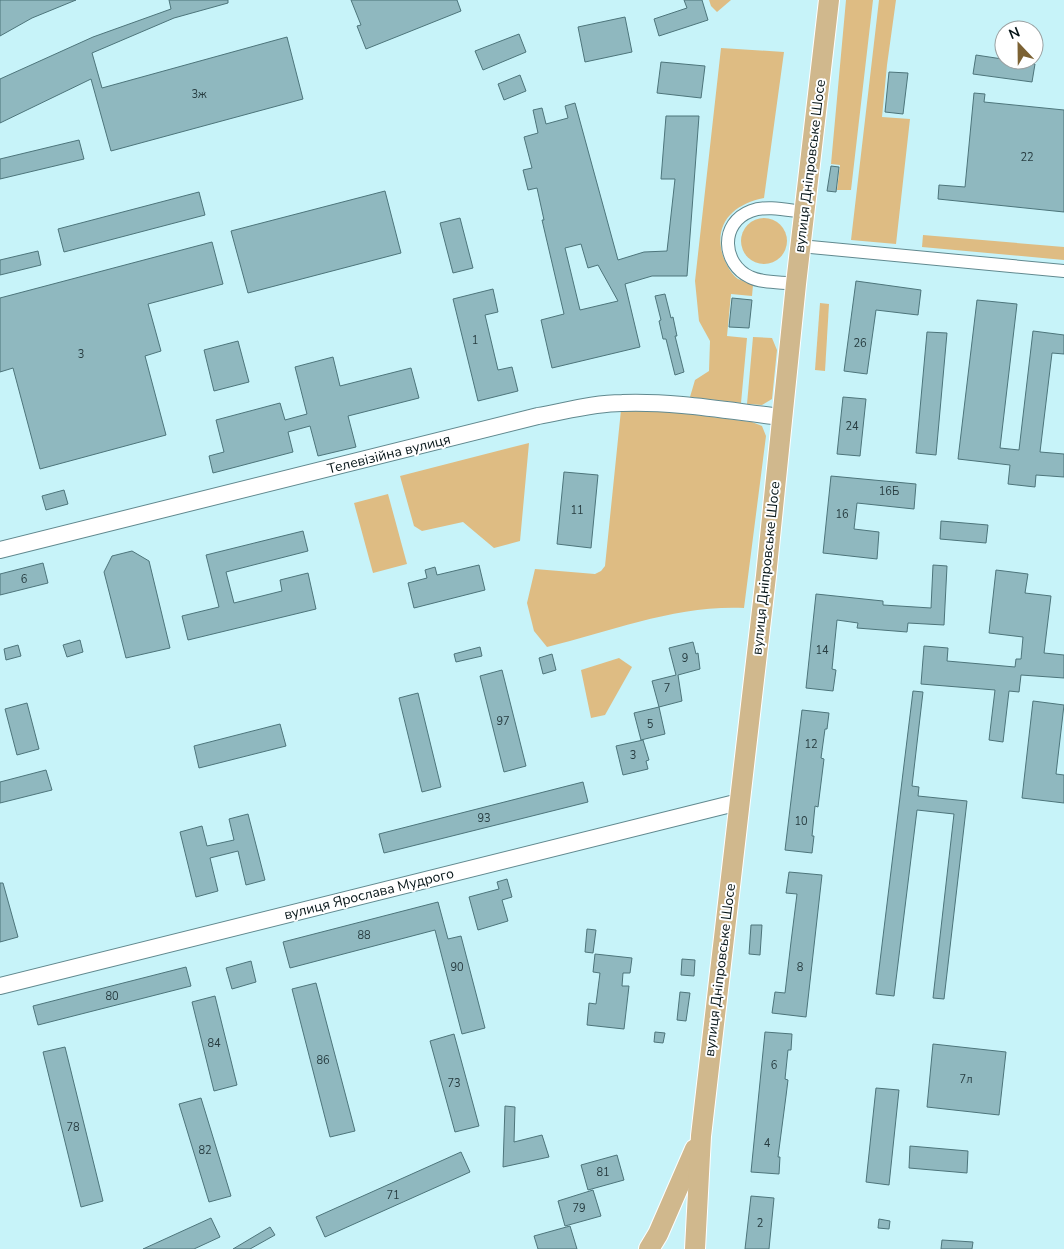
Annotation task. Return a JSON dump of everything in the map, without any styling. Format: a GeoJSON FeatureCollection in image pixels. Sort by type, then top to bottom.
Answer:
{"type":"FeatureCollection","features":[{"type":"Feature","properties":{"kind":"main road","name":"вулиця Дніпровське Шосе"},"geometry":{"type":"LineString","coordinates":[[701,1136],[765,584],[800,246],[829,0]]}},
{"type":"Feature","properties":{"kind":"main road"},"geometry":{"type":"LineString","coordinates":[[649,1249],[658,1234],[701,1136]]}},
{"type":"Feature","properties":{"kind":"main road"},"geometry":{"type":"LineString","coordinates":[[695,1249],[701,1136]]}},
{"type":"Feature","properties":{"kind":"street"},"geometry":{"type":"LineString","coordinates":[[796,284],[755,279],[742,272],[733,261],[730,253],[728,234],[731,225],[750,211],[757,209],[804,212]]}},
{"type":"Feature","properties":{"kind":"street"},"geometry":{"type":"LineString","coordinates":[[800,246],[1064,271]]}},
{"type":"Feature","properties":{"kind":"street","name":"Телевізійна вулиця"},"geometry":{"type":"LineString","coordinates":[[0,550],[538,416],[596,405],[658,403],[782,416]]}},
{"type":"Feature","properties":{"kind":"street","name":"вулиця Ярослава Мудрого"},"geometry":{"type":"LineString","coordinates":[[0,986],[739,802]]}},
{"type":"Feature","properties":{"kind":"shaded area"},"geometry":{"type":"Polygon","coordinates":[[[709,0],[731,0],[717,12],[711,6],[709,0]]]}},
{"type":"Feature","properties":{"kind":"shaded area"},"geometry":{"type":"Polygon","coordinates":[[[846,0],[873,0],[851,190],[837,190],[840,165],[831,164],[846,0]]]}},
{"type":"Feature","properties":{"kind":"shaded area"},"geometry":{"type":"Polygon","coordinates":[[[879,0],[896,0],[882,117],[910,119],[896,244],[851,240],[879,0]]]}},
{"type":"Feature","properties":{"kind":"shaded area"},"geometry":{"type":"Polygon","coordinates":[[[721,48],[784,52],[764,198],[743,205],[735,211],[723,225],[721,234],[723,256],[729,269],[738,279],[753,285],[752,296],[731,294],[727,336],[747,338],[741,403],[690,397],[695,380],[709,371],[710,341],[699,321],[695,281],[721,48]]]}},
{"type":"Feature","properties":{"kind":"shaded area"},"geometry":{"type":"Polygon","coordinates":[[[764,218],[777,222],[783,228],[787,241],[783,254],[777,260],[764,264],[751,260],[745,254],[741,241],[745,228],[751,222],[764,218]]]}},
{"type":"Feature","properties":{"kind":"shaded area"},"geometry":{"type":"Polygon","coordinates":[[[923,235],[1064,247],[1064,260],[922,247],[923,235]]]}},
{"type":"Feature","properties":{"kind":"shaded area"},"geometry":{"type":"Polygon","coordinates":[[[820,303],[829,304],[825,371],[815,370],[820,303]]]}},
{"type":"Feature","properties":{"kind":"shaded area"},"geometry":{"type":"Polygon","coordinates":[[[753,337],[772,338],[777,350],[772,399],[762,405],[747,404],[753,337]]]}},
{"type":"Feature","properties":{"kind":"shaded area"},"geometry":{"type":"Polygon","coordinates":[[[621,410],[658,410],[752,422],[762,426],[766,436],[744,608],[719,608],[669,615],[644,620],[547,647],[534,631],[527,603],[535,569],[595,574],[605,566],[621,410]]]}},
{"type":"Feature","properties":{"kind":"shaded area"},"geometry":{"type":"Polygon","coordinates":[[[529,443],[520,541],[494,548],[463,522],[422,531],[414,526],[400,476],[529,443]]]}},
{"type":"Feature","properties":{"kind":"shaded area"},"geometry":{"type":"Polygon","coordinates":[[[388,494],[407,564],[373,573],[354,503],[388,494]]]}},
{"type":"Feature","properties":{"kind":"shaded area"},"geometry":{"type":"Polygon","coordinates":[[[619,658],[632,667],[605,715],[591,718],[581,670],[619,658]]]}},
{"type":"Feature","properties":{"kind":"building"},"geometry":{"type":"Polygon","coordinates":[[[0,0],[76,0],[32,18],[0,36],[0,0]]]}},
{"type":"Feature","properties":{"kind":"building"},"geometry":{"type":"Polygon","coordinates":[[[169,0],[228,0],[228,3],[174,18],[92,53],[102,88],[287,37],[303,99],[111,151],[91,79],[0,123],[0,79],[93,37],[171,9],[169,0]]]}},
{"type":"Feature","properties":{"kind":"building"},"geometry":{"type":"Polygon","coordinates":[[[351,0],[457,0],[461,11],[366,49],[357,26],[361,25],[351,0]]]}},
{"type":"Feature","properties":{"kind":"building"},"geometry":{"type":"Polygon","coordinates":[[[684,0],[702,0],[708,20],[659,36],[654,19],[687,8],[684,0]]]}},
{"type":"Feature","properties":{"kind":"building"},"geometry":{"type":"Polygon","coordinates":[[[625,17],[632,52],[585,62],[578,27],[625,17]]]}},
{"type":"Feature","properties":{"kind":"building"},"geometry":{"type":"Polygon","coordinates":[[[519,34],[526,52],[483,70],[475,51],[519,34]]]}},
{"type":"Feature","properties":{"kind":"building"},"geometry":{"type":"Polygon","coordinates":[[[976,55],[994,58],[994,70],[1034,70],[1032,82],[973,74],[976,55]]]}},
{"type":"Feature","properties":{"kind":"building"},"geometry":{"type":"Polygon","coordinates":[[[661,62],[705,66],[701,98],[657,93],[661,62]]]}},
{"type":"Feature","properties":{"kind":"building"},"geometry":{"type":"Polygon","coordinates":[[[889,72],[908,73],[903,114],[885,112],[889,72]]]}},
{"type":"Feature","properties":{"kind":"building"},"geometry":{"type":"Polygon","coordinates":[[[520,75],[526,91],[504,100],[498,84],[520,75]]]}},
{"type":"Feature","properties":{"kind":"building"},"geometry":{"type":"Polygon","coordinates":[[[974,93],[985,94],[984,102],[1064,110],[1064,212],[938,199],[939,185],[965,187],[974,93]]]}},
{"type":"Feature","properties":{"kind":"building"},"geometry":{"type":"Polygon","coordinates":[[[575,103],[618,260],[644,252],[667,251],[675,179],[661,179],[666,116],[699,116],[687,276],[652,276],[625,284],[640,347],[552,368],[541,320],[564,314],[542,220],[544,220],[537,188],[528,190],[523,170],[532,168],[524,137],[538,133],[533,110],[542,108],[546,124],[568,118],[565,106],[575,103]],[[581,244],[565,248],[580,310],[618,301],[598,265],[588,268],[581,244]]]}},
{"type":"Feature","properties":{"kind":"building"},"geometry":{"type":"Polygon","coordinates":[[[79,140],[84,159],[0,179],[0,159],[79,140]]]}},
{"type":"Feature","properties":{"kind":"building"},"geometry":{"type":"Polygon","coordinates":[[[831,166],[839,167],[836,192],[827,191],[831,166]]]}},
{"type":"Feature","properties":{"kind":"building"},"geometry":{"type":"Polygon","coordinates":[[[385,191],[401,253],[248,293],[231,231],[385,191]]]}},
{"type":"Feature","properties":{"kind":"building"},"geometry":{"type":"Polygon","coordinates":[[[199,192],[205,215],[64,252],[58,229],[199,192]]]}},
{"type":"Feature","properties":{"kind":"building"},"geometry":{"type":"Polygon","coordinates":[[[460,218],[473,268],[453,273],[440,223],[460,218]]]}},
{"type":"Feature","properties":{"kind":"building"},"geometry":{"type":"Polygon","coordinates":[[[212,242],[223,284],[148,304],[161,351],[145,356],[166,435],[40,469],[13,368],[0,372],[0,298],[212,242]]]}},
{"type":"Feature","properties":{"kind":"building"},"geometry":{"type":"Polygon","coordinates":[[[38,251],[41,265],[0,275],[0,260],[38,251]]]}},
{"type":"Feature","properties":{"kind":"building"},"geometry":{"type":"Polygon","coordinates":[[[856,281],[921,290],[918,315],[876,310],[867,374],[844,371],[856,281]]]}},
{"type":"Feature","properties":{"kind":"building"},"geometry":{"type":"Polygon","coordinates":[[[493,289],[498,312],[485,315],[498,370],[512,367],[518,391],[478,401],[453,299],[493,289]]]}},
{"type":"Feature","properties":{"kind":"building"},"geometry":{"type":"Polygon","coordinates":[[[665,294],[671,318],[673,317],[677,336],[675,336],[684,372],[675,375],[666,339],[663,339],[659,321],[661,320],[655,296],[665,294]]]}},
{"type":"Feature","properties":{"kind":"building"},"geometry":{"type":"Polygon","coordinates":[[[732,298],[752,300],[749,328],[729,327],[732,298]]]}},
{"type":"Feature","properties":{"kind":"building"},"geometry":{"type":"Polygon","coordinates":[[[977,300],[1017,304],[1000,448],[1019,450],[1033,331],[1064,335],[1064,354],[1052,353],[1040,452],[1064,454],[1064,477],[1036,475],[1035,487],[1008,484],[1010,465],[958,459],[977,300]]]}},
{"type":"Feature","properties":{"kind":"building"},"geometry":{"type":"Polygon","coordinates":[[[927,332],[947,333],[936,455],[916,453],[927,332]]]}},
{"type":"Feature","properties":{"kind":"building"},"geometry":{"type":"Polygon","coordinates":[[[238,341],[249,382],[214,391],[204,350],[238,341]]]}},
{"type":"Feature","properties":{"kind":"building"},"geometry":{"type":"Polygon","coordinates":[[[333,357],[340,386],[411,368],[419,398],[348,416],[356,447],[318,456],[310,426],[288,432],[293,452],[213,473],[209,456],[224,452],[216,420],[280,403],[285,420],[307,414],[295,367],[333,357]]]}},
{"type":"Feature","properties":{"kind":"building"},"geometry":{"type":"Polygon","coordinates":[[[843,397],[866,399],[860,456],[837,454],[843,397]]]}},
{"type":"Feature","properties":{"kind":"building"},"geometry":{"type":"Polygon","coordinates":[[[564,472],[598,475],[591,548],[557,544],[564,472]]]}},
{"type":"Feature","properties":{"kind":"building"},"geometry":{"type":"Polygon","coordinates":[[[831,476],[916,484],[914,509],[857,503],[854,529],[879,532],[877,559],[823,553],[831,476]]]}},
{"type":"Feature","properties":{"kind":"building"},"geometry":{"type":"Polygon","coordinates":[[[64,490],[68,504],[46,510],[42,496],[64,490]]]}},
{"type":"Feature","properties":{"kind":"building"},"geometry":{"type":"Polygon","coordinates":[[[941,521],[988,525],[986,543],[940,539],[941,521]]]}},
{"type":"Feature","properties":{"kind":"building"},"geometry":{"type":"Polygon","coordinates":[[[303,531],[308,551],[226,572],[234,603],[282,591],[280,580],[308,573],[316,609],[188,640],[182,616],[219,607],[206,555],[303,531]]]}},
{"type":"Feature","properties":{"kind":"building"},"geometry":{"type":"Polygon","coordinates":[[[132,551],[149,561],[170,648],[126,658],[104,572],[112,556],[132,551]]]}},
{"type":"Feature","properties":{"kind":"building"},"geometry":{"type":"Polygon","coordinates":[[[43,563],[48,583],[0,595],[0,574],[43,563]]]}},
{"type":"Feature","properties":{"kind":"building"},"geometry":{"type":"Polygon","coordinates":[[[479,565],[485,590],[414,608],[408,583],[427,578],[425,570],[435,567],[437,575],[479,565]]]}},
{"type":"Feature","properties":{"kind":"building"},"geometry":{"type":"Polygon","coordinates":[[[933,565],[947,566],[944,625],[908,623],[907,632],[857,628],[858,623],[837,620],[832,669],[836,670],[833,691],[806,688],[816,594],[883,601],[883,605],[931,608],[933,565]]]}},
{"type":"Feature","properties":{"kind":"building"},"geometry":{"type":"Polygon","coordinates":[[[996,570],[1028,574],[1025,593],[1051,596],[1044,653],[1064,655],[1064,678],[1021,675],[1019,692],[1009,691],[1003,742],[989,740],[995,690],[921,684],[924,646],[948,648],[947,661],[1015,667],[1016,659],[1021,659],[1023,637],[989,633],[996,570]]]}},
{"type":"Feature","properties":{"kind":"building"},"geometry":{"type":"Polygon","coordinates":[[[80,640],[83,652],[67,657],[63,645],[80,640]]]}},
{"type":"Feature","properties":{"kind":"building"},"geometry":{"type":"Polygon","coordinates":[[[693,642],[696,654],[698,653],[700,669],[678,675],[682,701],[659,707],[652,681],[676,675],[669,648],[693,642]]]}},
{"type":"Feature","properties":{"kind":"building"},"geometry":{"type":"Polygon","coordinates":[[[18,645],[21,656],[6,660],[4,649],[18,645]]]}},
{"type":"Feature","properties":{"kind":"building"},"geometry":{"type":"Polygon","coordinates":[[[480,647],[482,656],[456,662],[454,654],[480,647]]]}},
{"type":"Feature","properties":{"kind":"building"},"geometry":{"type":"Polygon","coordinates":[[[552,654],[556,670],[543,674],[539,658],[552,654]]]}},
{"type":"Feature","properties":{"kind":"building"},"geometry":{"type":"Polygon","coordinates":[[[502,670],[526,766],[504,772],[480,676],[502,670]]]}},
{"type":"Feature","properties":{"kind":"building"},"geometry":{"type":"Polygon","coordinates":[[[913,691],[923,692],[912,786],[919,787],[918,796],[967,801],[944,999],[933,998],[954,814],[917,810],[894,996],[876,994],[913,691]]]}},
{"type":"Feature","properties":{"kind":"building"},"geometry":{"type":"Polygon","coordinates":[[[418,693],[441,787],[422,792],[399,698],[418,693]]]}},
{"type":"Feature","properties":{"kind":"building"},"geometry":{"type":"Polygon","coordinates":[[[1033,701],[1064,705],[1056,774],[1064,775],[1064,803],[1022,798],[1033,701]]]}},
{"type":"Feature","properties":{"kind":"building"},"geometry":{"type":"Polygon","coordinates":[[[27,703],[39,749],[17,755],[5,709],[27,703]]]}},
{"type":"Feature","properties":{"kind":"building"},"geometry":{"type":"Polygon","coordinates":[[[659,707],[665,734],[641,740],[634,713],[659,707]]]}},
{"type":"Feature","properties":{"kind":"building"},"geometry":{"type":"Polygon","coordinates":[[[802,710],[829,713],[821,758],[824,759],[818,807],[815,806],[812,853],[785,850],[802,710]]]}},
{"type":"Feature","properties":{"kind":"building"},"geometry":{"type":"Polygon","coordinates":[[[280,724],[286,746],[199,768],[194,746],[280,724]]]}},
{"type":"Feature","properties":{"kind":"building"},"geometry":{"type":"Polygon","coordinates":[[[643,740],[649,760],[646,761],[648,769],[623,775],[616,746],[643,740]]]}},
{"type":"Feature","properties":{"kind":"building"},"geometry":{"type":"Polygon","coordinates":[[[46,770],[52,790],[0,803],[0,782],[46,770]]]}},
{"type":"Feature","properties":{"kind":"building"},"geometry":{"type":"Polygon","coordinates":[[[583,782],[588,802],[384,853],[379,834],[583,782]]]}},
{"type":"Feature","properties":{"kind":"building"},"geometry":{"type":"Polygon","coordinates":[[[248,814],[265,880],[246,885],[238,851],[210,858],[218,891],[196,897],[180,832],[202,826],[207,846],[234,840],[229,819],[248,814]]]}},
{"type":"Feature","properties":{"kind":"building"},"geometry":{"type":"Polygon","coordinates":[[[789,872],[822,875],[806,1017],[772,1013],[775,992],[785,993],[797,894],[786,893],[789,872]]]}},
{"type":"Feature","properties":{"kind":"building"},"geometry":{"type":"Polygon","coordinates":[[[507,879],[512,897],[502,900],[508,921],[478,930],[469,897],[499,889],[497,882],[507,879]]]}},
{"type":"Feature","properties":{"kind":"building"},"geometry":{"type":"Polygon","coordinates":[[[0,883],[3,883],[18,937],[0,942],[0,883]]]}},
{"type":"Feature","properties":{"kind":"building"},"geometry":{"type":"Polygon","coordinates":[[[438,902],[448,939],[461,936],[485,1028],[462,1034],[435,930],[290,968],[283,942],[438,902]]]}},
{"type":"Feature","properties":{"kind":"building"},"geometry":{"type":"Polygon","coordinates":[[[751,925],[762,925],[760,955],[749,954],[751,925]]]}},
{"type":"Feature","properties":{"kind":"building"},"geometry":{"type":"Polygon","coordinates":[[[587,929],[596,930],[593,953],[585,952],[587,929]]]}},
{"type":"Feature","properties":{"kind":"building"},"geometry":{"type":"Polygon","coordinates":[[[595,954],[632,958],[630,973],[623,973],[622,986],[629,986],[624,1029],[587,1025],[589,1003],[596,1004],[600,973],[593,972],[595,954]]]}},
{"type":"Feature","properties":{"kind":"building"},"geometry":{"type":"Polygon","coordinates":[[[682,959],[695,960],[694,976],[681,975],[682,959]]]}},
{"type":"Feature","properties":{"kind":"building"},"geometry":{"type":"Polygon","coordinates":[[[251,961],[256,982],[232,989],[226,968],[251,961]]]}},
{"type":"Feature","properties":{"kind":"building"},"geometry":{"type":"Polygon","coordinates":[[[186,967],[191,986],[38,1025],[33,1006],[186,967]]]}},
{"type":"Feature","properties":{"kind":"building"},"geometry":{"type":"Polygon","coordinates":[[[316,983],[355,1131],[330,1137],[292,989],[316,983]]]}},
{"type":"Feature","properties":{"kind":"building"},"geometry":{"type":"Polygon","coordinates":[[[680,992],[690,993],[686,1021],[677,1020],[680,992]]]}},
{"type":"Feature","properties":{"kind":"building"},"geometry":{"type":"Polygon","coordinates":[[[215,996],[237,1085],[214,1091],[192,1002],[215,996]]]}},
{"type":"Feature","properties":{"kind":"building"},"geometry":{"type":"Polygon","coordinates":[[[655,1032],[665,1033],[663,1043],[654,1042],[655,1032]]]}},
{"type":"Feature","properties":{"kind":"building"},"geometry":{"type":"Polygon","coordinates":[[[765,1032],[792,1034],[785,1079],[788,1080],[778,1157],[780,1157],[779,1174],[751,1172],[765,1032]]]}},
{"type":"Feature","properties":{"kind":"building"},"geometry":{"type":"Polygon","coordinates":[[[454,1034],[479,1126],[455,1132],[430,1041],[454,1034]]]}},
{"type":"Feature","properties":{"kind":"building"},"geometry":{"type":"Polygon","coordinates":[[[933,1044],[1006,1052],[999,1115],[927,1107],[933,1044]]]}},
{"type":"Feature","properties":{"kind":"building"},"geometry":{"type":"Polygon","coordinates":[[[65,1047],[103,1201],[81,1207],[43,1052],[65,1047]]]}},
{"type":"Feature","properties":{"kind":"building"},"geometry":{"type":"Polygon","coordinates":[[[876,1088],[899,1090],[889,1185],[866,1182],[876,1088]]]}},
{"type":"Feature","properties":{"kind":"building"},"geometry":{"type":"Polygon","coordinates":[[[201,1098],[231,1196],[209,1202],[179,1104],[201,1098]]]}},
{"type":"Feature","properties":{"kind":"building"},"geometry":{"type":"Polygon","coordinates":[[[505,1106],[515,1107],[514,1142],[542,1135],[549,1157],[503,1167],[505,1106]]]}},
{"type":"Feature","properties":{"kind":"building"},"geometry":{"type":"Polygon","coordinates":[[[910,1146],[968,1151],[967,1173],[909,1168],[910,1146]]]}},
{"type":"Feature","properties":{"kind":"building"},"geometry":{"type":"Polygon","coordinates":[[[461,1152],[470,1172],[325,1237],[316,1217],[461,1152]]]}},
{"type":"Feature","properties":{"kind":"building"},"geometry":{"type":"Polygon","coordinates":[[[617,1155],[624,1180],[588,1190],[581,1165],[617,1155]]]}},
{"type":"Feature","properties":{"kind":"building"},"geometry":{"type":"Polygon","coordinates":[[[593,1190],[601,1216],[565,1226],[558,1201],[593,1190]]]}},
{"type":"Feature","properties":{"kind":"building"},"geometry":{"type":"Polygon","coordinates":[[[751,1196],[774,1198],[769,1249],[745,1249],[751,1196]]]}},
{"type":"Feature","properties":{"kind":"building"},"geometry":{"type":"Polygon","coordinates":[[[211,1218],[220,1237],[194,1249],[143,1249],[211,1218]]]}},
{"type":"Feature","properties":{"kind":"building"},"geometry":{"type":"Polygon","coordinates":[[[879,1219],[890,1221],[889,1229],[878,1228],[879,1219]]]}},
{"type":"Feature","properties":{"kind":"building"},"geometry":{"type":"Polygon","coordinates":[[[570,1226],[577,1249],[538,1249],[534,1236],[570,1226]]]}},
{"type":"Feature","properties":{"kind":"building"},"geometry":{"type":"Polygon","coordinates":[[[270,1227],[275,1235],[250,1249],[233,1249],[270,1227]]]}},
{"type":"Feature","properties":{"kind":"building"},"geometry":{"type":"Polygon","coordinates":[[[942,1240],[973,1242],[972,1249],[941,1249],[942,1240]]]}}]}
